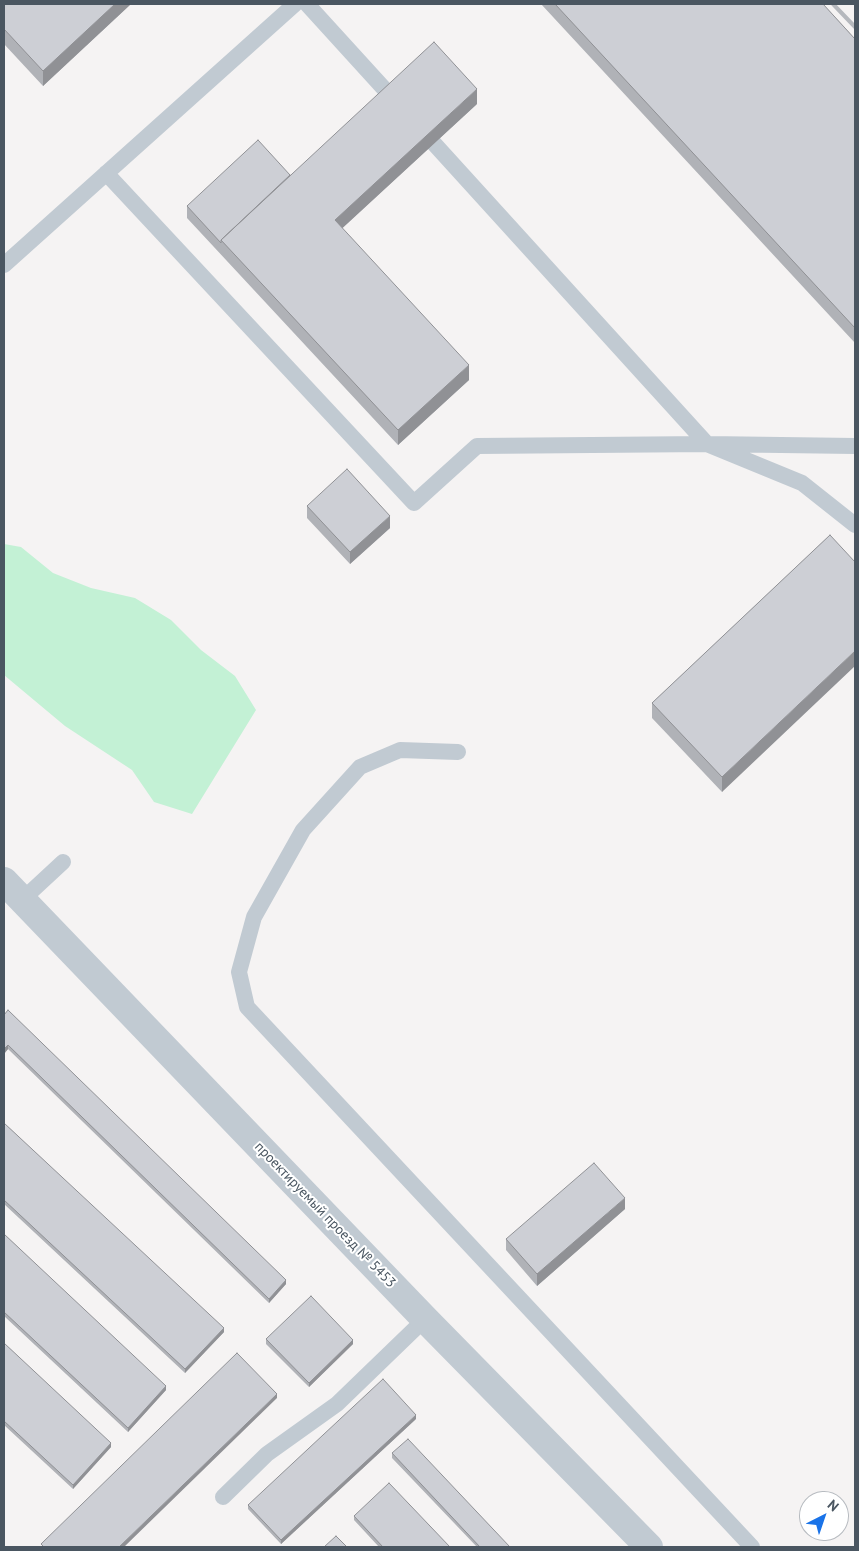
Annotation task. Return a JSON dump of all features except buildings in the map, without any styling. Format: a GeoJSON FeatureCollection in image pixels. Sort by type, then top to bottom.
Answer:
{"type":"FeatureCollection","features":[{"type":"Feature","properties":{"kind":"street","name":"проектируемый проезд № 5453"},"geometry":{"type":"LineString","coordinates":[[13,890],[425,1319],[649,1547]]}},
{"type":"Feature","properties":{"kind":"lane"},"geometry":{"type":"LineString","coordinates":[[4,265],[294,4]]}},
{"type":"Feature","properties":{"kind":"lane"},"geometry":{"type":"LineString","coordinates":[[307,4],[707,444],[802,483],[855,525]]}},
{"type":"Feature","properties":{"kind":"lane"},"geometry":{"type":"LineString","coordinates":[[106,173],[414,503],[477,446],[707,444],[855,446]]}},
{"type":"Feature","properties":{"kind":"lane"},"geometry":{"type":"LineString","coordinates":[[458,752],[400,750],[360,767],[303,830],[254,917],[240,972],[247,1008],[752,1547]]}},
{"type":"Feature","properties":{"kind":"lane"},"geometry":{"type":"LineString","coordinates":[[13,890],[63,862]]}},
{"type":"Feature","properties":{"kind":"lane"},"geometry":{"type":"LineString","coordinates":[[223,1497],[267,1454],[337,1404],[425,1319]]}},
{"type":"Feature","properties":{"kind":"green space"},"geometry":{"type":"Polygon","coordinates":[[[4,544],[21,547],[53,573],[91,588],[135,598],[171,620],[201,650],[235,676],[256,710],[192,814],[154,802],[132,770],[65,726],[4,675],[4,544]]]}},
{"type":"Feature","properties":{"kind":"railway"},"geometry":{"type":"LineString","coordinates":[[833,4],[855,27]]}}]}
